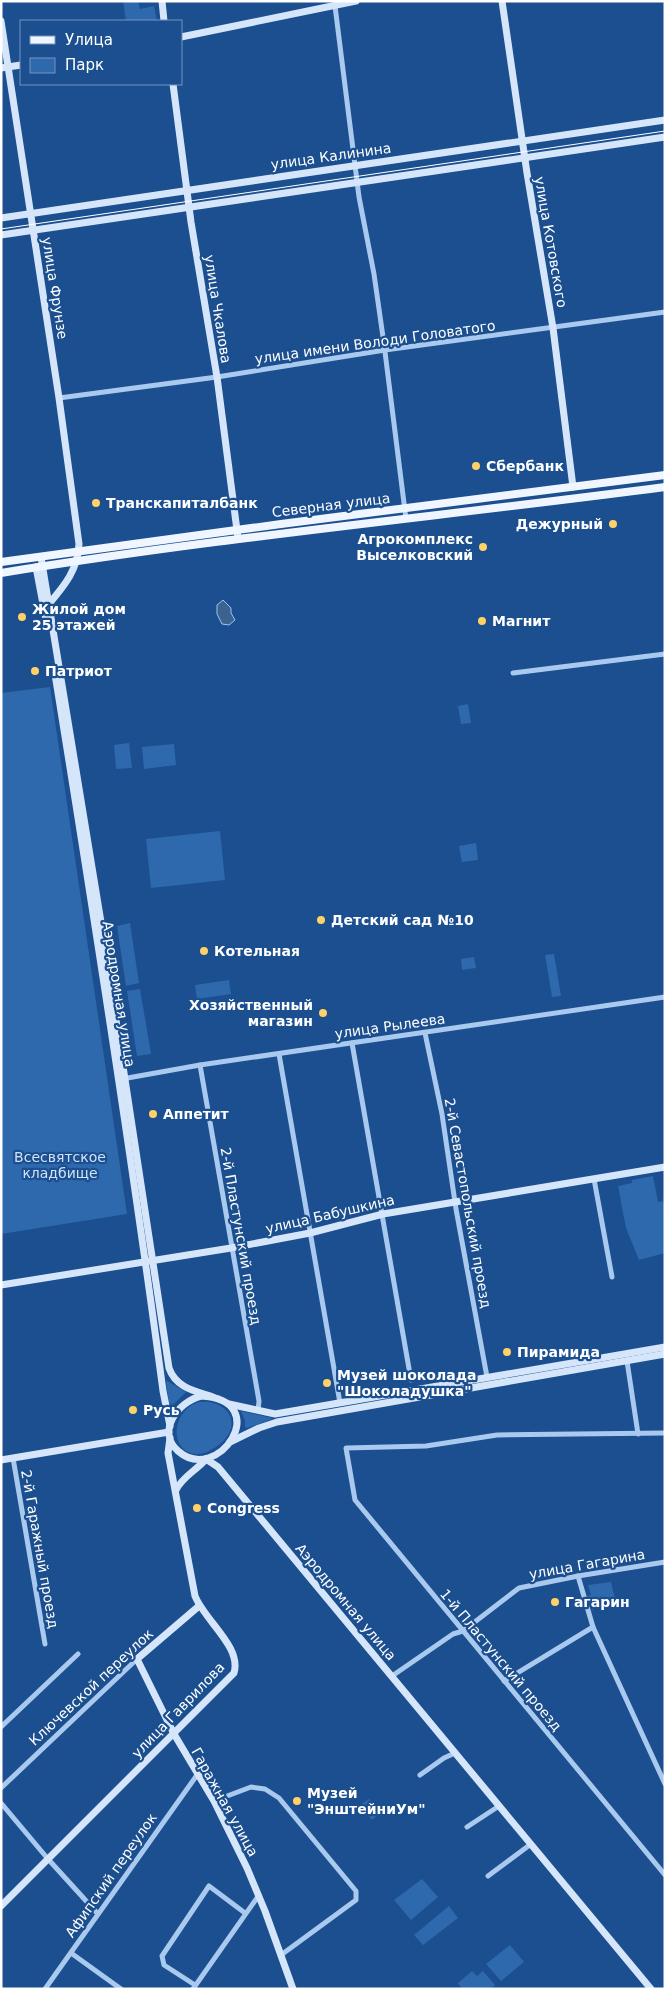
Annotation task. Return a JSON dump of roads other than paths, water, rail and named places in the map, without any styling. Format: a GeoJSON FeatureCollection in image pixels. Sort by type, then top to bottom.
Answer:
{"type":"FeatureCollection","features":[{"type":"Feature","properties":{"kind":"main road","name":"Северная улица"},"geometry":{"type":"LineString","coordinates":[[1,562],[665,475]]}},
{"type":"Feature","properties":{"kind":"main road","name":"Северная улица"},"geometry":{"type":"LineString","coordinates":[[1,573],[78,560],[238,538],[487,510],[665,487]]}},
{"type":"Feature","properties":{"kind":"main road"},"geometry":{"type":"LineString","coordinates":[[485,498],[487,510]]}},
{"type":"Feature","properties":{"kind":"street"},"geometry":{"type":"LineString","coordinates":[[162,1],[164,20]]}},
{"type":"Feature","properties":{"kind":"street"},"geometry":{"type":"LineString","coordinates":[[182,37],[356,1]]}},
{"type":"Feature","properties":{"kind":"street","name":"улица Котовского"},"geometry":{"type":"LineString","coordinates":[[502,1],[522,140],[554,328],[572,487]]}},
{"type":"Feature","properties":{"kind":"street"},"geometry":{"type":"LineString","coordinates":[[335,6],[357,182],[374,274],[385,350],[406,519]]}},
{"type":"Feature","properties":{"kind":"street","name":"улица Фрунзе"},"geometry":{"type":"LineString","coordinates":[[1,21],[5,68],[59,398],[79,551],[78,560]]}},
{"type":"Feature","properties":{"kind":"street"},"geometry":{"type":"LineString","coordinates":[[5,68],[20,65]]}},
{"type":"Feature","properties":{"kind":"street","name":"улица Чкалова"},"geometry":{"type":"LineString","coordinates":[[173,85],[217,377],[238,538]]}},
{"type":"Feature","properties":{"kind":"street","name":"улица Калинина"},"geometry":{"type":"LineString","coordinates":[[1,218],[665,120]]}},
{"type":"Feature","properties":{"kind":"street"},"geometry":{"type":"LineString","coordinates":[[1,235],[665,137]]}},
{"type":"Feature","properties":{"kind":"street","name":"улица имени Володи Головатого"},"geometry":{"type":"LineString","coordinates":[[59,398],[217,377],[385,350],[665,312]]}},
{"type":"Feature","properties":{"kind":"street","name":"Аэродромная улица"},"geometry":{"type":"LineString","coordinates":[[41,557],[40,567],[89,882],[171,1374],[183,1386],[213,1397]]}},
{"type":"Feature","properties":{"kind":"street"},"geometry":{"type":"LineString","coordinates":[[48,605],[72,576],[78,560]]}},
{"type":"Feature","properties":{"kind":"street","name":"Аэродромная улица"},"geometry":{"type":"LineString","coordinates":[[40,567],[101,922],[145,1261],[170,1432]]}},
{"type":"Feature","properties":{"kind":"street"},"geometry":{"type":"LineString","coordinates":[[513,673],[665,654]]}},
{"type":"Feature","properties":{"kind":"street","name":"улица Рылеева"},"geometry":{"type":"LineString","coordinates":[[122,1079],[200,1065],[665,997]]}},
{"type":"Feature","properties":{"kind":"street","name":"2-й Севастопольский проезд"},"geometry":{"type":"LineString","coordinates":[[425,1033],[442,1114],[455,1202],[487,1378]]}},
{"type":"Feature","properties":{"kind":"street"},"geometry":{"type":"LineString","coordinates":[[352,1043],[411,1380]]}},
{"type":"Feature","properties":{"kind":"street"},"geometry":{"type":"LineString","coordinates":[[279,1054],[340,1403]]}},
{"type":"Feature","properties":{"kind":"street","name":"2-й Пластунский проезд"},"geometry":{"type":"LineString","coordinates":[[200,1065],[258,1401],[258,1411]]}},
{"type":"Feature","properties":{"kind":"street","name":"улица Бабушкина"},"geometry":{"type":"LineString","coordinates":[[1,1285],[310,1234],[383,1214],[665,1167]]}},
{"type":"Feature","properties":{"kind":"street"},"geometry":{"type":"LineString","coordinates":[[594,1179],[612,1277]]}},
{"type":"Feature","properties":{"kind":"street"},"geometry":{"type":"LineString","coordinates":[[206,1459],[186,1456],[176,1449],[170,1432],[172,1416],[186,1402],[201,1396],[213,1397],[229,1404],[275,1414],[665,1347]]}},
{"type":"Feature","properties":{"kind":"street"},"geometry":{"type":"LineString","coordinates":[[230,1442],[258,1428],[277,1422],[665,1354]]}},
{"type":"Feature","properties":{"kind":"street"},"geometry":{"type":"LineString","coordinates":[[627,1361],[638,1434],[665,1433]]}},
{"type":"Feature","properties":{"kind":"street"},"geometry":{"type":"LineString","coordinates":[[176,1490],[184,1478],[198,1468],[206,1459],[220,1452],[237,1432],[238,1423],[229,1404]]}},
{"type":"Feature","properties":{"kind":"street"},"geometry":{"type":"LineString","coordinates":[[1,1460],[170,1432]]}},
{"type":"Feature","properties":{"kind":"street","name":"улица Гаврилова"},"geometry":{"type":"LineString","coordinates":[[1,1906],[234,1673],[236,1666],[232,1650],[199,1606],[195,1596],[168,1453],[170,1432]]}},
{"type":"Feature","properties":{"kind":"street","name":"1-й Пластунский проезд"},"geometry":{"type":"LineString","coordinates":[[638,1434],[497,1435],[426,1446],[346,1448],[355,1500],[665,1875]]}},
{"type":"Feature","properties":{"kind":"street"},"geometry":{"type":"LineString","coordinates":[[218,1467],[220,1452]]}},
{"type":"Feature","properties":{"kind":"street","name":"2-й Гаражный проезд"},"geometry":{"type":"LineString","coordinates":[[13,1458],[45,1644]]}},
{"type":"Feature","properties":{"kind":"street","name":"Аэродромная улица"},"geometry":{"type":"LineString","coordinates":[[206,1459],[218,1467],[531,1844],[646,1987]]}},
{"type":"Feature","properties":{"kind":"street","name":"улица Гагарина"},"geometry":{"type":"LineString","coordinates":[[392,1676],[453,1634],[463,1631],[519,1588],[665,1562]]}},
{"type":"Feature","properties":{"kind":"street"},"geometry":{"type":"LineString","coordinates":[[578,1576],[593,1627],[665,1784]]}},
{"type":"Feature","properties":{"kind":"street","name":"Ключевской переулок"},"geometry":{"type":"LineString","coordinates":[[1,1788],[137,1659],[199,1606]]}},
{"type":"Feature","properties":{"kind":"street"},"geometry":{"type":"LineString","coordinates":[[504,1681],[593,1627]]}},
{"type":"Feature","properties":{"kind":"street"},"geometry":{"type":"LineString","coordinates":[[1,1727],[78,1654]]}},
{"type":"Feature","properties":{"kind":"street","name":"Гаражная улица"},"geometry":{"type":"LineString","coordinates":[[137,1659],[174,1734],[214,1802],[259,1894],[293,1989]]}},
{"type":"Feature","properties":{"kind":"street"},"geometry":{"type":"LineString","coordinates":[[420,1775],[444,1758],[455,1753]]}},
{"type":"Feature","properties":{"kind":"street","name":"Афипский переулок"},"geometry":{"type":"LineString","coordinates":[[46,1989],[197,1775]]}},
{"type":"Feature","properties":{"kind":"street"},"geometry":{"type":"LineString","coordinates":[[214,1802],[251,1787],[265,1789],[279,1798],[356,1890],[356,1900],[282,1955]]}},
{"type":"Feature","properties":{"kind":"street"},"geometry":{"type":"LineString","coordinates":[[1,1803],[98,1914]]}},
{"type":"Feature","properties":{"kind":"street"},"geometry":{"type":"LineString","coordinates":[[467,1827],[499,1806]]}},
{"type":"Feature","properties":{"kind":"street"},"geometry":{"type":"LineString","coordinates":[[488,1876],[531,1844]]}},
{"type":"Feature","properties":{"kind":"street"},"geometry":{"type":"LineString","coordinates":[[245,1913],[209,1886],[162,1956],[164,1965],[194,1987],[259,1894]]}},
{"type":"Feature","properties":{"kind":"street"},"geometry":{"type":"LineString","coordinates":[[70,1953],[121,1989]]}},
{"type":"Feature","properties":{"kind":"tram line"},"geometry":{"type":"LineString","coordinates":[[1,229],[665,131]]}},
{"type":"Feature","properties":{"kind":"place","name":"Сбербанк"},"geometry":{"type":"Point","coordinates":[476,466]}},
{"type":"Feature","properties":{"kind":"place","name":"Транскапиталбанк"},"geometry":{"type":"Point","coordinates":[96,503]}},
{"type":"Feature","properties":{"kind":"place","name":"Дежурный"},"geometry":{"type":"Point","coordinates":[613,524]}},
{"type":"Feature","properties":{"kind":"place","name":"Агрокомплекс Выселковский"},"geometry":{"type":"Point","coordinates":[483,547]}},
{"type":"Feature","properties":{"kind":"place","name":"Жилой дом 25 этажей"},"geometry":{"type":"Point","coordinates":[22,617]}},
{"type":"Feature","properties":{"kind":"place","name":"Магнит"},"geometry":{"type":"Point","coordinates":[482,621]}},
{"type":"Feature","properties":{"kind":"place","name":"Патриот"},"geometry":{"type":"Point","coordinates":[35,671]}},
{"type":"Feature","properties":{"kind":"place","name":"Детский сад №10"},"geometry":{"type":"Point","coordinates":[321,920]}},
{"type":"Feature","properties":{"kind":"place","name":"Котельная"},"geometry":{"type":"Point","coordinates":[204,951]}},
{"type":"Feature","properties":{"kind":"place","name":"Хозяйственный магазин"},"geometry":{"type":"Point","coordinates":[323,1013]}},
{"type":"Feature","properties":{"kind":"place","name":"Аппетит"},"geometry":{"type":"Point","coordinates":[153,1114]}},
{"type":"Feature","properties":{"kind":"place","name":"Пирамида"},"geometry":{"type":"Point","coordinates":[507,1352]}},
{"type":"Feature","properties":{"kind":"place","name":"Музей шоколада \"Шоколадушка\""},"geometry":{"type":"Point","coordinates":[327,1383]}},
{"type":"Feature","properties":{"kind":"place","name":"Русь"},"geometry":{"type":"Point","coordinates":[133,1410]}},
{"type":"Feature","properties":{"kind":"place","name":"Congress"},"geometry":{"type":"Point","coordinates":[197,1508]}},
{"type":"Feature","properties":{"kind":"place","name":"Гагарин"},"geometry":{"type":"Point","coordinates":[555,1602]}},
{"type":"Feature","properties":{"kind":"place","name":"Музей \"ЭнштейниУм\""},"geometry":{"type":"Point","coordinates":[297,1801]}},
{"type":"Feature","properties":{"kind":"park label","name":"Всесвятское кладбище"},"geometry":{"type":"Point","coordinates":[60,1166]}}]}
